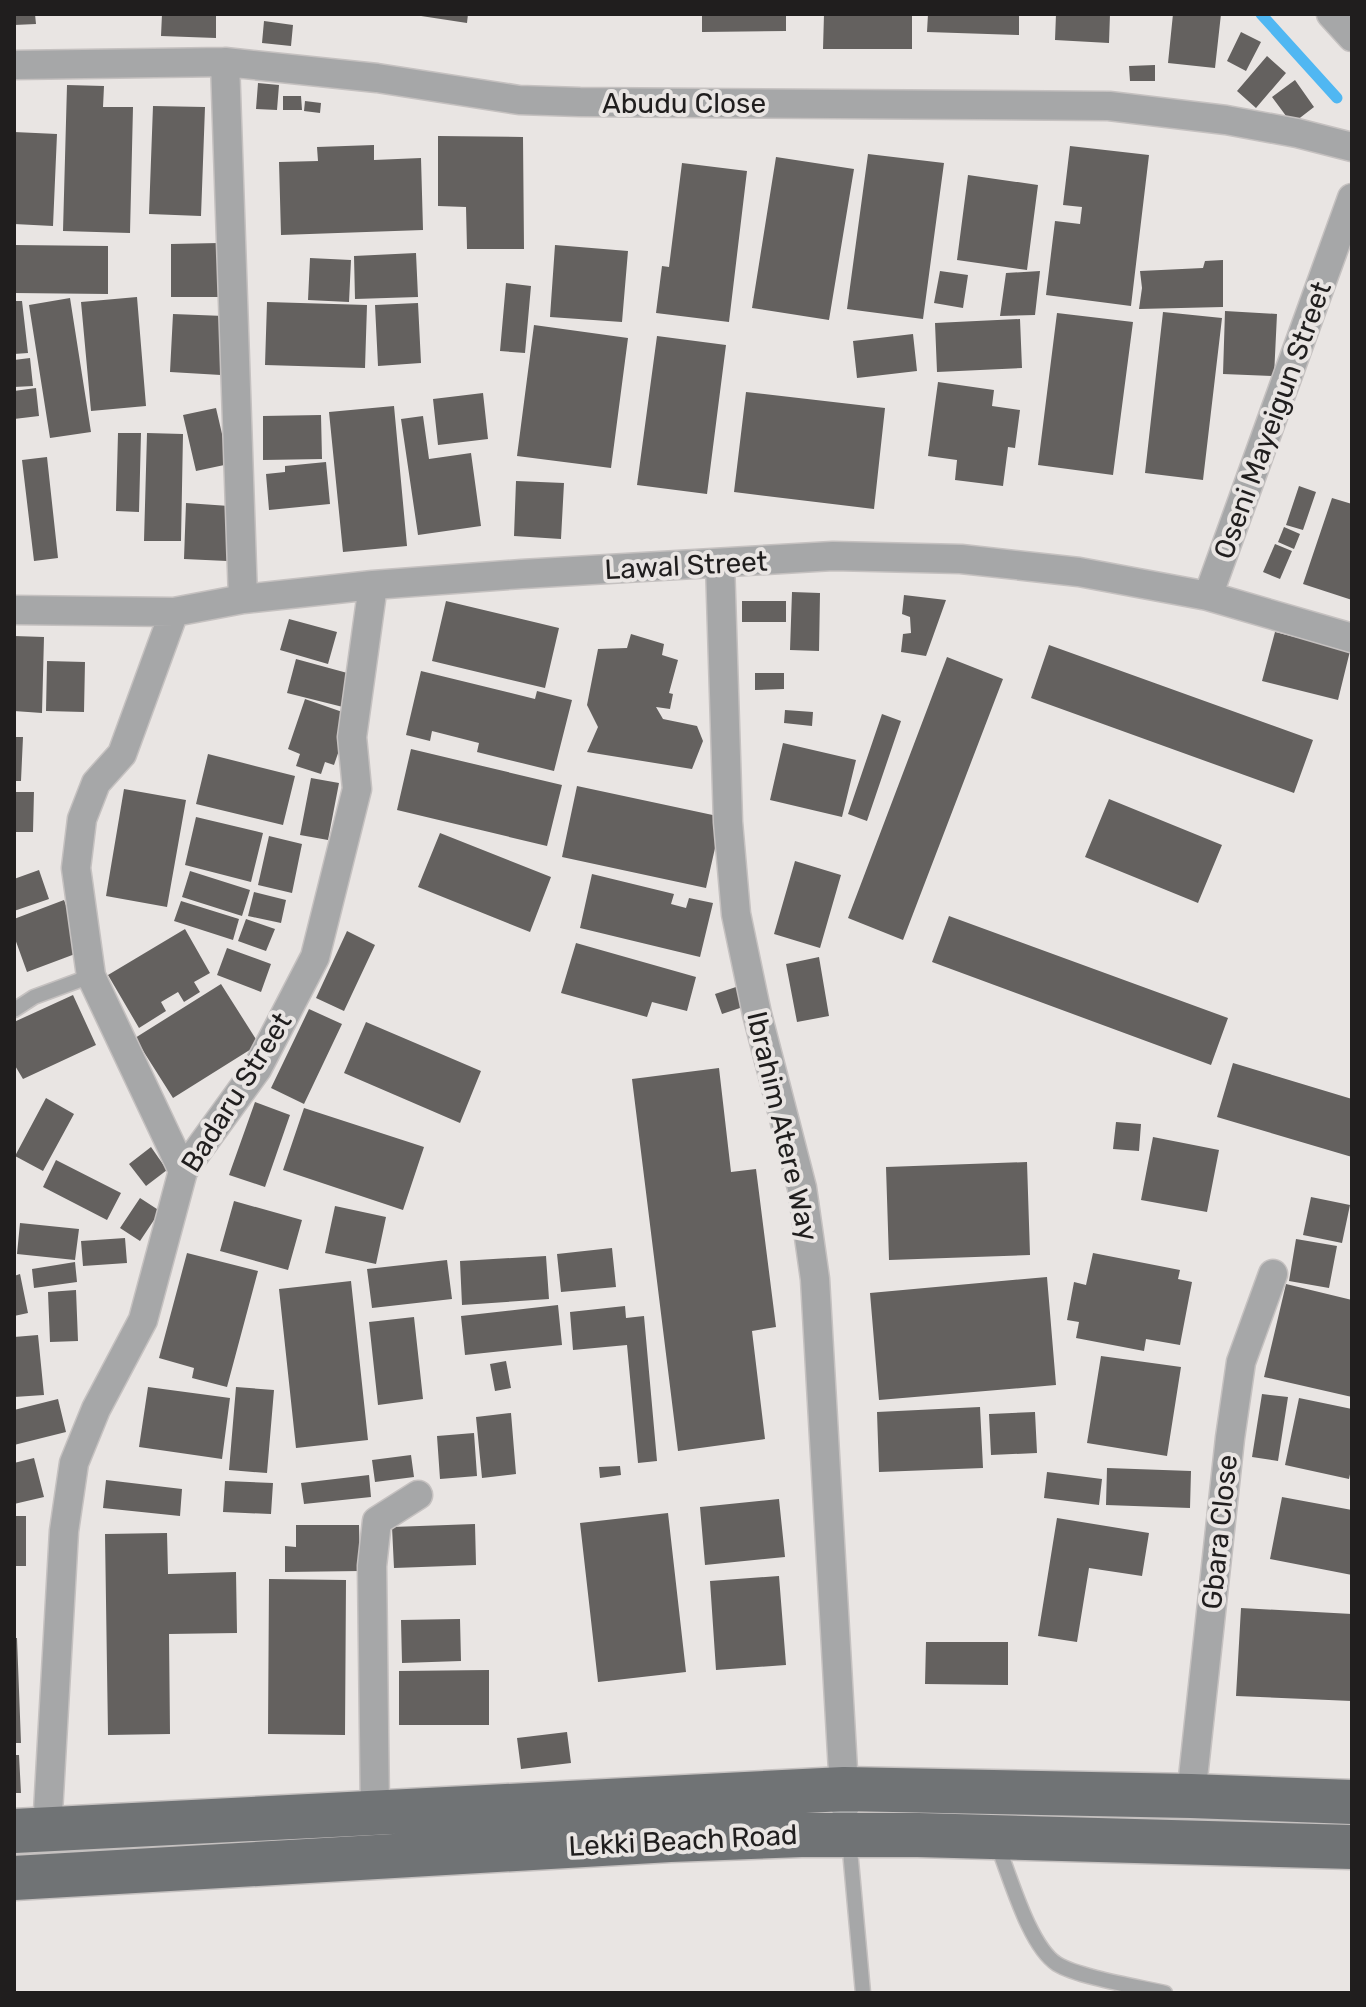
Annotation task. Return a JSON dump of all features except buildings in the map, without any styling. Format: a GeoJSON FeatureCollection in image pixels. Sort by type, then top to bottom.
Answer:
{"type":"FeatureCollection","features":[{"type":"Feature","properties":{"kind":"main road","name":"Lekki Beach Road"},"geometry":{"type":"LineString","coordinates":[[30,1831],[844,1789],[1352,1802]]}},
{"type":"Feature","properties":{"kind":"main road","name":"Lekki Beach Road"},"geometry":{"type":"LineString","coordinates":[[14,1878],[670,1840],[848,1834],[1352,1847]]}},
{"type":"Feature","properties":{"kind":"street"},"geometry":{"type":"LineString","coordinates":[[1331,14],[1352,37]]}},
{"type":"Feature","properties":{"kind":"street"},"geometry":{"type":"LineString","coordinates":[[225,62],[243,599]]}},
{"type":"Feature","properties":{"kind":"street","name":"Abudu Close"},"geometry":{"type":"LineString","coordinates":[[14,65],[225,62],[377,78],[519,100],[1109,106],[1226,120],[1352,147]]}},
{"type":"Feature","properties":{"kind":"street","name":"Oseni Mayeigun Street"},"geometry":{"type":"LineString","coordinates":[[1208,596],[1352,198]]}},
{"type":"Feature","properties":{"kind":"street","name":"Lawal Street"},"geometry":{"type":"LineString","coordinates":[[14,610],[174,612],[243,599],[373,585],[833,556],[961,559],[1079,572],[1208,596],[1352,638]]}},
{"type":"Feature","properties":{"kind":"street","name":"Ibrahim Atere Way"},"geometry":{"type":"LineString","coordinates":[[720,563],[728,822],[736,914],[757,1014],[802,1188],[815,1279],[848,1834]]}},
{"type":"Feature","properties":{"kind":"street","name":"Badaru Street"},"geometry":{"type":"LineString","coordinates":[[30,1831],[74,1463],[96,1409],[143,1320],[183,1171],[257,1069],[315,957],[357,789],[352,737],[373,585]]}},
{"type":"Feature","properties":{"kind":"street"},"geometry":{"type":"LineString","coordinates":[[174,612],[122,754],[96,783],[82,819],[76,868],[91,976],[183,1171]]}},
{"type":"Feature","properties":{"kind":"street","name":"Gbara Close"},"geometry":{"type":"LineString","coordinates":[[1191,1796],[1241,1362],[1273,1274]]}},
{"type":"Feature","properties":{"kind":"street"},"geometry":{"type":"LineString","coordinates":[[375,1811],[372,1566],[377,1521],[418,1495]]}},
{"type":"Feature","properties":{"kind":"lane"},"geometry":{"type":"LineString","coordinates":[[14,1010],[34,997],[91,976]]}},
{"type":"Feature","properties":{"kind":"lane"},"geometry":{"type":"LineString","coordinates":[[848,1834],[863,1993]]}},
{"type":"Feature","properties":{"kind":"lane"},"geometry":{"type":"LineString","coordinates":[[994,1837],[1037,1944],[1058,1965],[1165,1993]]}},
{"type":"Feature","properties":{"kind":"waterway"},"geometry":{"type":"LineString","coordinates":[[1261,14],[1337,98]]}}]}
